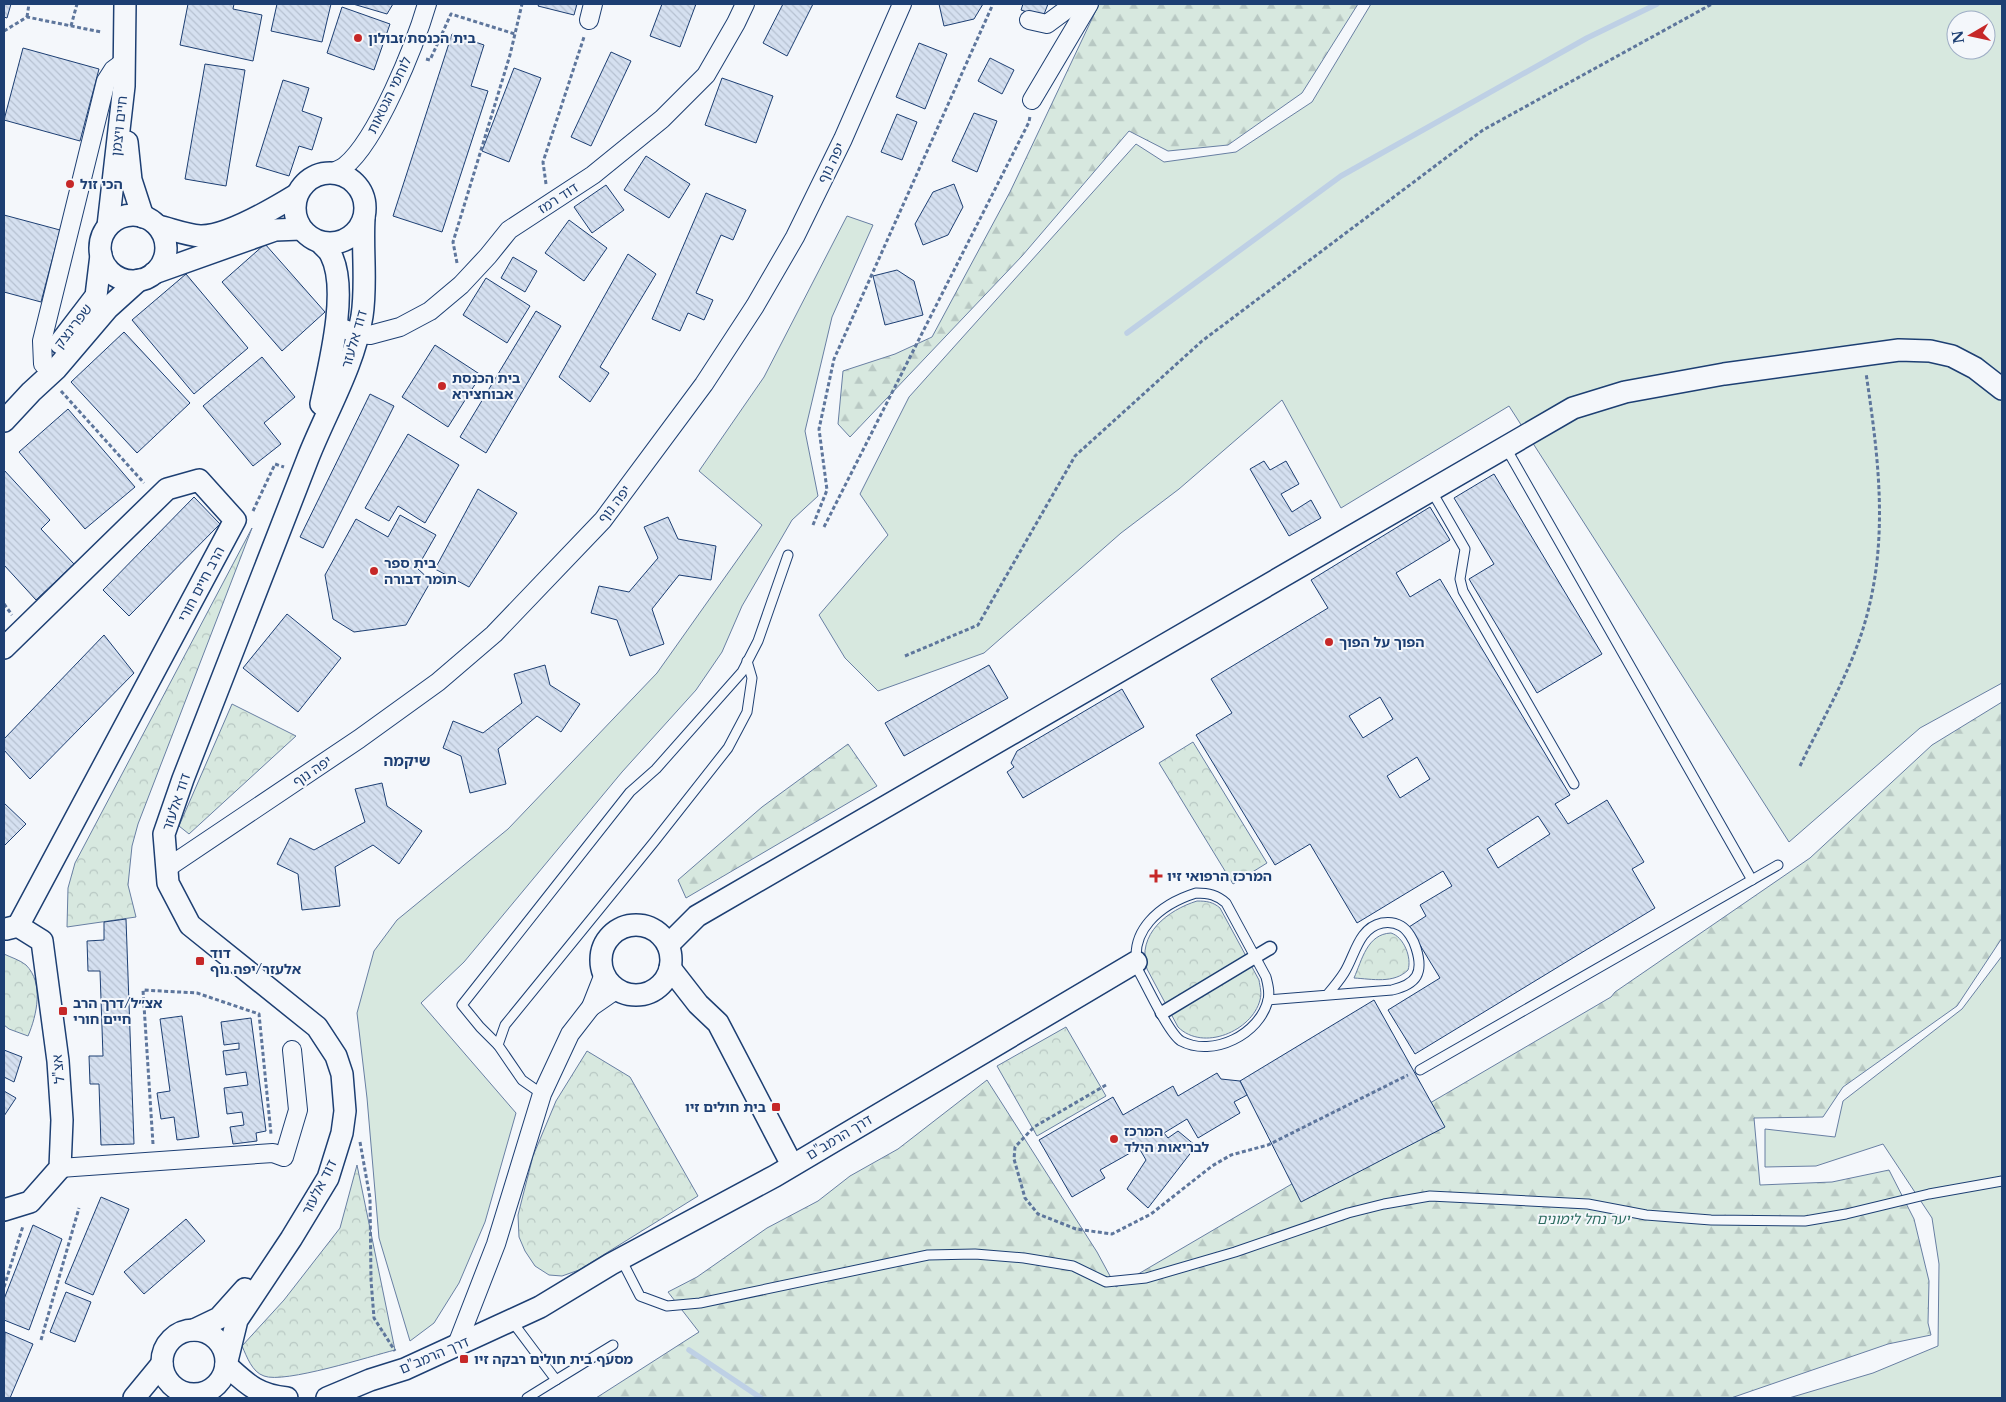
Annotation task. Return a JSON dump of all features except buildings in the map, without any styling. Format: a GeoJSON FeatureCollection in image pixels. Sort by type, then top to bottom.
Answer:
{"type":"FeatureCollection","features":[{"type":"Feature","properties":{"kind":"street","name":"חיים ויצמן"},"geometry":{"type":"LineString","coordinates":[[108,226],[124,86],[126,4]]}},
{"type":"Feature","properties":{"kind":"street","name":"לוחמי הגטאות"},"geometry":{"type":"LineString","coordinates":[[331,173],[344,167],[371,134],[408,54],[427,4]]}},
{"type":"Feature","properties":{"kind":"street","name":"דוד רמז"},"geometry":{"type":"LineString","coordinates":[[336,326],[358,334],[379,334],[400,327],[430,311],[461,285],[509,230],[593,175],[662,119],[706,75],[745,4]]}},
{"type":"Feature","properties":{"kind":"street","name":"יפה נוף"},"geometry":{"type":"LineString","coordinates":[[167,868],[359,739],[438,682],[494,634],[603,520],[704,384],[755,306],[795,237],[843,139],[902,4]]}},
{"type":"Feature","properties":{"kind":"street"},"geometry":{"type":"LineString","coordinates":[[1029,20],[1047,24],[1074,4]]}},
{"type":"Feature","properties":{"kind":"street"},"geometry":{"type":"LineString","coordinates":[[1032,100],[1088,4]]}},
{"type":"Feature","properties":{"kind":"street"},"geometry":{"type":"LineString","coordinates":[[46,370],[42,341],[106,81],[113,70],[125,61]]}},
{"type":"Feature","properties":{"kind":"street","name":"חיים ויצמן"},"geometry":{"type":"LineString","coordinates":[[124,86],[131,180],[150,222]]}},
{"type":"Feature","properties":{"kind":"street"},"geometry":{"type":"LineString","coordinates":[[331,173],[341,174],[360,190],[365,206],[364,218],[358,229],[345,240],[333,244],[321,243],[310,238],[301,229],[296,220],[294,208],[296,195],[302,185],[312,177],[331,173]]}},
{"type":"Feature","properties":{"kind":"street"},"geometry":{"type":"LineString","coordinates":[[296,195],[251,221],[216,233],[200,236],[150,222],[138,215],[126,215],[108,226],[101,240],[101,255],[111,273],[130,281],[147,277],[275,230],[301,229]]}},
{"type":"Feature","properties":{"kind":"street","name":"דוד אלעזר"},"geometry":{"type":"LineString","coordinates":[[226,1365],[237,1320],[328,1178],[342,1132],[345,1111],[342,1074],[336,1056],[328,1041],[317,1027],[190,925],[168,883],[164,834],[310,453],[351,357],[362,318],[364,298],[362,242],[364,218]]}},
{"type":"Feature","properties":{"kind":"street"},"geometry":{"type":"LineString","coordinates":[[147,277],[164,258],[166,247],[164,236],[150,222]]}},
{"type":"Feature","properties":{"kind":"street","name":"דוד אלעזר"},"geometry":{"type":"LineString","coordinates":[[310,453],[336,326],[338,277],[330,253],[321,243]]}},
{"type":"Feature","properties":{"kind":"street","name":"שפרינצק"},"geometry":{"type":"LineString","coordinates":[[4,421],[31,392],[96,296],[101,255]]}},
{"type":"Feature","properties":{"kind":"street","name":"שפרינצק"},"geometry":{"type":"LineString","coordinates":[[46,370],[108,308],[147,277]]}},
{"type":"Feature","properties":{"kind":"street"},"geometry":{"type":"LineString","coordinates":[[668,945],[697,916],[1573,408],[1625,392],[1724,374],[1900,350],[1930,351],[1952,356],[1975,368],[2002,389]]}},
{"type":"Feature","properties":{"kind":"street"},"geometry":{"type":"LineString","coordinates":[[4,648],[167,489],[199,480],[235,520]]}},
{"type":"Feature","properties":{"kind":"street","name":"הרב חיים חורי"},"geometry":{"type":"LineString","coordinates":[[11,928],[235,520]]}},
{"type":"Feature","properties":{"kind":"street"},"geometry":{"type":"LineString","coordinates":[[650,928],[697,916]]}},
{"type":"Feature","properties":{"kind":"street"},"geometry":{"type":"LineString","coordinates":[[639,925],[650,928],[664,938],[668,945],[671,956],[670,968],[661,984],[654,990],[635,995],[610,982],[601,963],[602,950],[607,940],[616,931],[627,926],[639,925]]}},
{"type":"Feature","properties":{"kind":"street","name":"אצ\"ל"},"geometry":{"type":"LineString","coordinates":[[11,928],[42,940],[58,1061],[62,1120],[60,1168]]}},
{"type":"Feature","properties":{"kind":"street"},"geometry":{"type":"LineString","coordinates":[[1162,1013],[1270,948]]}},
{"type":"Feature","properties":{"kind":"street","name":"דרך הרמב\"ם"},"geometry":{"type":"LineString","coordinates":[[327,1398],[370,1380],[406,1369],[540,1307],[783,1170],[1136,962]]}},
{"type":"Feature","properties":{"kind":"street"},"geometry":{"type":"LineString","coordinates":[[670,968],[698,1004],[718,1023],[783,1170]]}},
{"type":"Feature","properties":{"kind":"street"},"geometry":{"type":"LineString","coordinates":[[456,1347],[496,1244],[542,1094],[570,1034],[610,982]]}},
{"type":"Feature","properties":{"kind":"street"},"geometry":{"type":"LineString","coordinates":[[654,990],[698,1004]]}},
{"type":"Feature","properties":{"kind":"street"},"geometry":{"type":"LineString","coordinates":[[4,1210],[30,1202],[60,1168],[273,1153],[284,1157],[298,1110],[292,1050]]}},
{"type":"Feature","properties":{"kind":"street","name":"דוד אלעזר"},"geometry":{"type":"LineString","coordinates":[[194,1330],[218,1318],[290,1238]]}},
{"type":"Feature","properties":{"kind":"street"},"geometry":{"type":"LineString","coordinates":[[194,1330],[205,1332],[215,1338],[225,1354],[226,1365],[224,1376],[217,1385],[209,1391],[191,1396],[170,1385],[164,1375],[162,1364],[163,1352],[167,1344],[183,1332],[194,1330]]}},
{"type":"Feature","properties":{"kind":"street"},"geometry":{"type":"LineString","coordinates":[[134,1398],[162,1364]]}},
{"type":"Feature","properties":{"kind":"street"},"geometry":{"type":"LineString","coordinates":[[226,1365],[245,1382],[268,1396],[287,1398]]}},
{"type":"Feature","properties":{"kind":"lane"},"geometry":{"type":"LineString","coordinates":[[1506,447],[1752,880]]}},
{"type":"Feature","properties":{"kind":"lane"},"geometry":{"type":"LineString","coordinates":[[1432,490],[1465,549],[1460,579],[1463,591],[1574,784]]}},
{"type":"Feature","properties":{"kind":"lane"},"geometry":{"type":"LineString","coordinates":[[542,1094],[522,1080],[498,1045],[480,1027],[462,1004],[630,792],[656,769],[742,672],[758,641],[788,555]]}},
{"type":"Feature","properties":{"kind":"lane"},"geometry":{"type":"LineString","coordinates":[[498,1045],[505,1025],[728,748],[747,712],[752,678],[747,661]]}},
{"type":"Feature","properties":{"kind":"lane"},"geometry":{"type":"LineString","coordinates":[[1420,1070],[1778,865]]}},
{"type":"Feature","properties":{"kind":"lane"},"geometry":{"type":"LineString","coordinates":[[1196,893],[1208,893],[1218,896],[1226,903],[1256,957],[1266,978],[1269,990],[1264,1011],[1248,1031],[1238,1038],[1202,1047],[1180,1040],[1172,1031],[1139,972],[1136,962],[1136,950],[1151,918],[1163,907],[1180,898],[1196,893]]}},
{"type":"Feature","properties":{"kind":"lane"},"geometry":{"type":"LineString","coordinates":[[1268,1000],[1392,990],[1411,982],[1417,976],[1420,968],[1419,958],[1414,942],[1402,926],[1393,923],[1382,923],[1366,932],[1358,942],[1344,973],[1327,995]]}},
{"type":"Feature","properties":{"kind":"lane"},"geometry":{"type":"LineString","coordinates":[[616,1263],[640,1296],[667,1306],[700,1303],[928,1255],[975,1254],[1024,1258],[1074,1266],[1106,1282],[1146,1278],[1178,1270],[1348,1213],[1384,1204],[1430,1196],[1588,1204],[1646,1215],[1711,1220],[1805,1221],[1846,1214],[1929,1194],[2002,1181]]}},
{"type":"Feature","properties":{"kind":"lane"},"geometry":{"type":"LineString","coordinates":[[511,1320],[556,1380]]}},
{"type":"Feature","properties":{"kind":"lane"},"geometry":{"type":"LineString","coordinates":[[527,1398],[613,1345]]}},
{"type":"Feature","properties":{"kind":"path"},"geometry":{"type":"LineString","coordinates":[[27,17],[29,4]]}},
{"type":"Feature","properties":{"kind":"path"},"geometry":{"type":"LineString","coordinates":[[71,26],[76,4]]}},
{"type":"Feature","properties":{"kind":"path"},"geometry":{"type":"LineString","coordinates":[[461,285],[453,242],[510,55],[522,4]]}},
{"type":"Feature","properties":{"kind":"path"},"geometry":{"type":"LineString","coordinates":[[813,525],[827,490],[819,429],[834,359],[992,4]]}},
{"type":"Feature","properties":{"kind":"path"},"geometry":{"type":"LineString","coordinates":[[905,656],[978,625],[1075,456],[1202,341],[1483,130],[1712,4]]}},
{"type":"Feature","properties":{"kind":"path"},"geometry":{"type":"LineString","coordinates":[[552,202],[545,182],[544,162],[591,12]]}},
{"type":"Feature","properties":{"kind":"path"},"geometry":{"type":"LineString","coordinates":[[408,54],[430,60],[451,14],[515,34]]}},
{"type":"Feature","properties":{"kind":"path"},"geometry":{"type":"LineString","coordinates":[[4,31],[27,17],[101,32]]}},
{"type":"Feature","properties":{"kind":"path"},"geometry":{"type":"LineString","coordinates":[[824,527],[1029,122],[1032,100]]}},
{"type":"Feature","properties":{"kind":"path"},"geometry":{"type":"LineString","coordinates":[[1800,766],[1846,675],[1862,632],[1873,588],[1881,508],[1877,448],[1863,354]]}},
{"type":"Feature","properties":{"kind":"path"},"geometry":{"type":"LineString","coordinates":[[46,370],[158,498]]}},
{"type":"Feature","properties":{"kind":"path"},"geometry":{"type":"LineString","coordinates":[[235,520],[251,514],[275,464],[302,474]]}},
{"type":"Feature","properties":{"kind":"path"},"geometry":{"type":"LineString","coordinates":[[155,1162],[143,990],[197,993],[259,1014],[273,1153]]}},
{"type":"Feature","properties":{"kind":"path"},"geometry":{"type":"LineString","coordinates":[[1106,1085],[1034,1127],[1015,1147],[1014,1160],[1025,1198],[1038,1214],[1076,1229],[1112,1234],[1151,1214],[1212,1166],[1231,1155],[1268,1145],[1420,1070]]}},
{"type":"Feature","properties":{"kind":"path"},"geometry":{"type":"LineString","coordinates":[[345,1111],[360,1137],[370,1198],[371,1280],[374,1318],[406,1369]]}},
{"type":"Feature","properties":{"kind":"path"},"geometry":{"type":"LineString","coordinates":[[4,1287],[30,1202]]}},
{"type":"Feature","properties":{"kind":"path"},"geometry":{"type":"LineString","coordinates":[[41,1340],[79,1208]]}},
{"type":"Feature","properties":{"kind":"green space"},"geometry":{"type":"Polygon","coordinates":[[[1099,4],[1358,4],[1302,93],[1228,145],[1168,151],[1129,131],[1022,256],[850,437],[838,424],[843,371],[895,354],[932,337],[1010,192],[1099,4]]]}},
{"type":"Feature","properties":{"kind":"green space"},"geometry":{"type":"Polygon","coordinates":[[[1371,4],[2002,4],[2002,683],[1920,728],[1789,842],[1509,406],[1341,508],[1282,400],[1179,489],[1121,533],[984,653],[878,691],[845,658],[819,615],[888,535],[860,494],[909,397],[1136,144],[1164,162],[1236,152],[1312,102],[1371,4]]]}},
{"type":"Feature","properties":{"kind":"green space"},"geometry":{"type":"Polygon","coordinates":[[[847,216],[873,225],[832,317],[805,431],[818,496],[792,520],[742,606],[722,652],[696,690],[622,772],[464,962],[421,1003],[516,1113],[485,1222],[459,1283],[434,1323],[410,1341],[379,1238],[367,1098],[357,1013],[374,951],[397,920],[508,829],[657,673],[762,525],[699,471],[764,377],[847,216]]]}},
{"type":"Feature","properties":{"kind":"green space"},"geometry":{"type":"Polygon","coordinates":[[[252,528],[138,824],[132,846],[128,885],[136,917],[67,927],[68,888],[75,863],[252,528]]]}},
{"type":"Feature","properties":{"kind":"green space","name":"יער נחל לימונים"},"geometry":{"type":"Polygon","coordinates":[[[2002,702],[2002,938],[1957,1006],[1843,1087],[1823,1117],[1754,1118],[1760,1185],[1832,1182],[1889,1170],[1914,1219],[1929,1281],[1928,1323],[1931,1335],[1888,1344],[1731,1398],[596,1398],[699,1332],[668,1292],[697,1277],[767,1228],[818,1201],[850,1176],[898,1149],[987,1080],[1097,1252],[1116,1287],[1611,997],[1615,992],[1810,858],[1932,745],[2002,702]]]}},
{"type":"Feature","properties":{"kind":"green space"},"geometry":{"type":"Polygon","coordinates":[[[232,704],[296,736],[189,834],[179,826],[232,704]]]}},
{"type":"Feature","properties":{"kind":"green space"},"geometry":{"type":"Polygon","coordinates":[[[1193,742],[1267,863],[1233,884],[1159,763],[1193,742]]]}},
{"type":"Feature","properties":{"kind":"green space"},"geometry":{"type":"Polygon","coordinates":[[[848,744],[877,786],[686,898],[678,880],[762,807],[848,744]]]}},
{"type":"Feature","properties":{"kind":"green space"},"geometry":{"type":"Polygon","coordinates":[[[1197,901],[1210,902],[1220,908],[1259,980],[1261,990],[1260,1000],[1255,1011],[1247,1021],[1237,1029],[1213,1038],[1200,1038],[1188,1034],[1178,1027],[1147,969],[1145,956],[1150,934],[1157,925],[1175,910],[1197,901]]]}},
{"type":"Feature","properties":{"kind":"green space"},"geometry":{"type":"Polygon","coordinates":[[[1391,933],[1400,939],[1406,948],[1409,960],[1408,970],[1390,979],[1354,978],[1366,949],[1376,938],[1383,934],[1391,933]]]}},
{"type":"Feature","properties":{"kind":"green space"},"geometry":{"type":"Polygon","coordinates":[[[4,954],[26,965],[32,972],[35,981],[37,990],[36,1009],[28,1036],[9,1029],[4,1025],[4,954]]]}},
{"type":"Feature","properties":{"kind":"green space"},"geometry":{"type":"Polygon","coordinates":[[[2002,956],[2002,1398],[1789,1398],[1873,1373],[1938,1346],[1939,1264],[1932,1218],[1883,1144],[1816,1166],[1765,1167],[1765,1129],[1835,1137],[1843,1101],[1962,1009],[2002,956]]]}},
{"type":"Feature","properties":{"kind":"green space"},"geometry":{"type":"Polygon","coordinates":[[[1066,1027],[1106,1096],[1037,1136],[997,1066],[1066,1027]]]}},
{"type":"Feature","properties":{"kind":"green space"},"geometry":{"type":"Polygon","coordinates":[[[587,1051],[630,1077],[698,1196],[579,1270],[562,1276],[549,1275],[535,1266],[525,1251],[519,1237],[518,1215],[533,1156],[556,1101],[587,1051]]]}},
{"type":"Feature","properties":{"kind":"green space"},"geometry":{"type":"Polygon","coordinates":[[[357,1165],[395,1350],[308,1373],[290,1376],[264,1376],[253,1368],[242,1346],[284,1300],[340,1228],[357,1165]]]}},
{"type":"Feature","properties":{"kind":"waterway"},"geometry":{"type":"LineString","coordinates":[[1127,333],[1341,176],[1587,38],[1657,4]]}},
{"type":"Feature","properties":{"kind":"waterway"},"geometry":{"type":"LineString","coordinates":[[689,1350],[761,1398]]}},
{"type":"Feature","properties":{"kind":"place","name":"בית הכנסת זבולון"},"geometry":{"type":"Point","coordinates":[358,38]}},
{"type":"Feature","properties":{"kind":"place","name":"הכי זול"},"geometry":{"type":"Point","coordinates":[70,184]}},
{"type":"Feature","properties":{"kind":"place","name":"בית הכנסת אבוחצירא"},"geometry":{"type":"Point","coordinates":[442,386]}},
{"type":"Feature","properties":{"kind":"place","name":"בית ספר תומר דבורה"},"geometry":{"type":"Point","coordinates":[374,571]}},
{"type":"Feature","properties":{"kind":"place","name":"הפוך על הפוך"},"geometry":{"type":"Point","coordinates":[1329,642]}},
{"type":"Feature","properties":{"kind":"place","name":"המרכז הרפואי זיו"},"geometry":{"type":"Point","coordinates":[1156,876]}},
{"type":"Feature","properties":{"kind":"place","name":"דוד אלעזר/יפה נוף"},"geometry":{"type":"Point","coordinates":[200,961]}},
{"type":"Feature","properties":{"kind":"place","name":"אצ״ל/דרך הרב חיים חורי"},"geometry":{"type":"Point","coordinates":[63,1011]}},
{"type":"Feature","properties":{"kind":"place","name":"בית חולים זיו"},"geometry":{"type":"Point","coordinates":[776,1107]}},
{"type":"Feature","properties":{"kind":"place","name":"המרכז לבריאות הילד"},"geometry":{"type":"Point","coordinates":[1114,1139]}},
{"type":"Feature","properties":{"kind":"place","name":"מסעף בית חולים רבקה זיו"},"geometry":{"type":"Point","coordinates":[464,1359]}},
{"type":"Feature","properties":{"kind":"district","name":"שיקמה"},"geometry":{"type":"Point","coordinates":[407,761]}}]}
